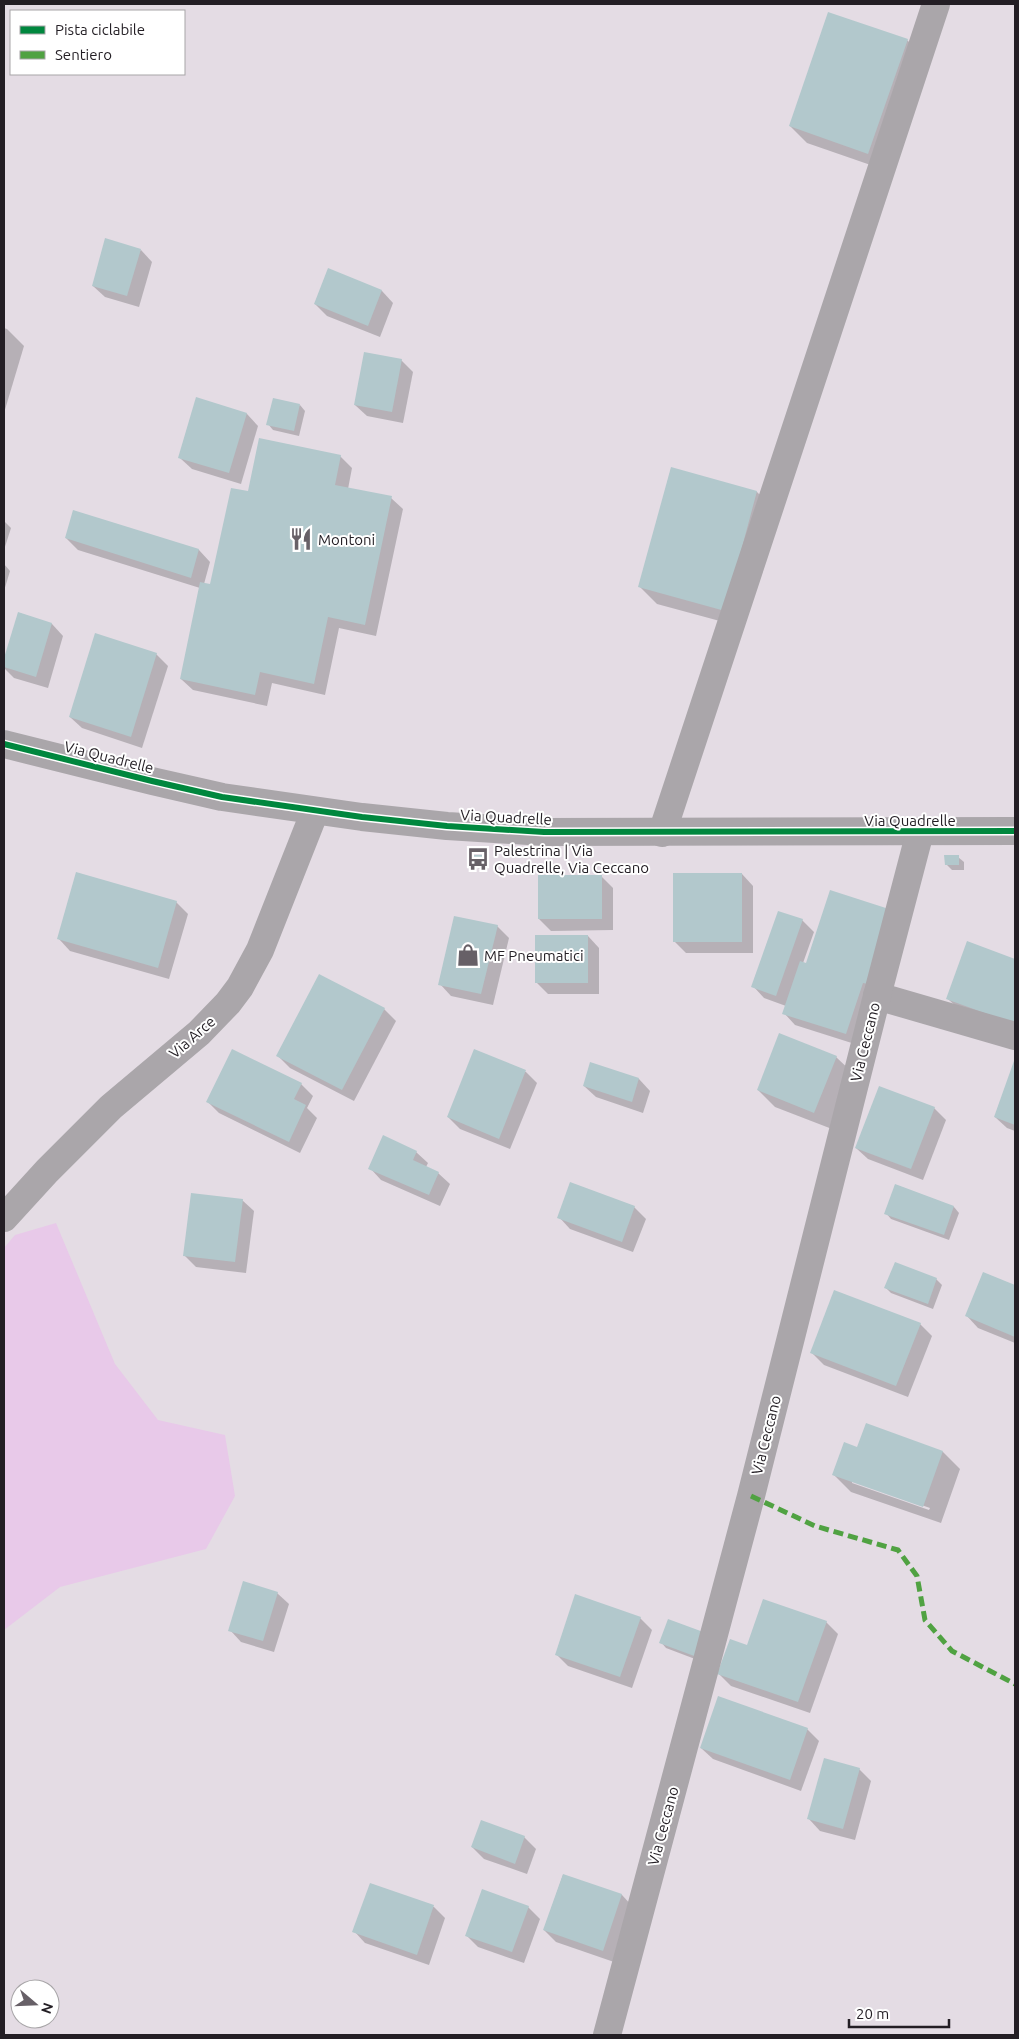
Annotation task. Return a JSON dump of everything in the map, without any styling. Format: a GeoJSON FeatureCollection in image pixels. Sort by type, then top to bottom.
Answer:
{"type":"FeatureCollection","features":[{"type":"Feature","properties":{"kind":"street"},"geometry":{"type":"LineString","coordinates":[[662,832],[936,4]]}},
{"type":"Feature","properties":{"kind":"street","name":"Via Quadrelle"},"geometry":{"type":"LineString","coordinates":[[4,744],[186,789],[240,800],[315,811],[478,828],[544,832],[1015,831]]}},
{"type":"Feature","properties":{"kind":"street","name":"Via Arce"},"geometry":{"type":"LineString","coordinates":[[4,1218],[47,1171],[104,1114],[199,1033],[228,1004],[240,987],[260,950],[315,811]]}},
{"type":"Feature","properties":{"kind":"street","name":"Via Ceccano"},"geometry":{"type":"LineString","coordinates":[[607,2035],[751,1496],[920,832]]}},
{"type":"Feature","properties":{"kind":"street"},"geometry":{"type":"LineString","coordinates":[[877,996],[1015,1036]]}},
{"type":"Feature","properties":{"kind":"shaded area"},"geometry":{"type":"Polygon","coordinates":[[[56,1223],[115,1364],[158,1420],[225,1435],[235,1496],[206,1549],[60,1587],[4,1630],[4,1248],[15,1235],[56,1223]]]}},
{"type":"Feature","properties":{"kind":"building"},"geometry":{"type":"Polygon","coordinates":[[[828,12],[908,39],[868,154],[789,126],[828,12]]]}},
{"type":"Feature","properties":{"kind":"building"},"geometry":{"type":"Polygon","coordinates":[[[105,238],[141,249],[127,296],[92,286],[105,238]]]}},
{"type":"Feature","properties":{"kind":"building"},"geometry":{"type":"Polygon","coordinates":[[[328,268],[382,290],[368,326],[314,304],[328,268]]]}},
{"type":"Feature","properties":{"kind":"building"},"geometry":{"type":"Polygon","coordinates":[[[364,352],[402,359],[392,412],[354,405],[364,352]]]}},
{"type":"Feature","properties":{"kind":"building"},"geometry":{"type":"Polygon","coordinates":[[[196,397],[247,413],[229,473],[178,458],[196,397]]]}},
{"type":"Feature","properties":{"kind":"building"},"geometry":{"type":"Polygon","coordinates":[[[273,398],[300,404],[294,431],[266,425],[273,398]]]}},
{"type":"Feature","properties":{"kind":"building","name":"Montoni"},"geometry":{"type":"Polygon","coordinates":[[[259,438],[341,455],[335,485],[392,496],[365,625],[328,617],[314,684],[260,672],[255,695],[180,679],[200,582],[210,584],[231,488],[248,491],[259,438]]]}},
{"type":"Feature","properties":{"kind":"building"},"geometry":{"type":"Polygon","coordinates":[[[671,467],[757,491],[725,611],[638,587],[671,467]]]}},
{"type":"Feature","properties":{"kind":"building"},"geometry":{"type":"Polygon","coordinates":[[[73,510],[199,549],[191,578],[65,538],[73,510]]]}},
{"type":"Feature","properties":{"kind":"building"},"geometry":{"type":"Polygon","coordinates":[[[18,612],[52,623],[36,677],[4,667],[4,658],[18,612]]]}},
{"type":"Feature","properties":{"kind":"building"},"geometry":{"type":"Polygon","coordinates":[[[95,633],[157,653],[131,737],[69,717],[95,633]]]}},
{"type":"Feature","properties":{"kind":"building"},"geometry":{"type":"Polygon","coordinates":[[[473,855],[482,855],[482,864],[473,864],[473,855]]]}},
{"type":"Feature","properties":{"kind":"building"},"geometry":{"type":"Polygon","coordinates":[[[944,855],[959,855],[959,865],[945,865],[944,855]]]}},
{"type":"Feature","properties":{"kind":"building"},"geometry":{"type":"Polygon","coordinates":[[[76,872],[177,901],[158,968],[57,939],[76,872]]]}},
{"type":"Feature","properties":{"kind":"building"},"geometry":{"type":"Polygon","coordinates":[[[673,873],[742,873],[742,942],[673,942],[673,873]]]}},
{"type":"Feature","properties":{"kind":"building"},"geometry":{"type":"Polygon","coordinates":[[[538,875],[602,875],[602,919],[538,919],[538,875]]]}},
{"type":"Feature","properties":{"kind":"building"},"geometry":{"type":"Polygon","coordinates":[[[830,890],[892,910],[868,984],[863,983],[846,1034],[782,1014],[800,961],[806,963],[830,890]]]}},
{"type":"Feature","properties":{"kind":"building"},"geometry":{"type":"Polygon","coordinates":[[[778,911],[803,919],[776,996],[751,987],[778,911]]]}},
{"type":"Feature","properties":{"kind":"building","name":"MF Pneumatici"},"geometry":{"type":"Polygon","coordinates":[[[454,916],[498,925],[481,994],[438,985],[454,916]]]}},
{"type":"Feature","properties":{"kind":"building"},"geometry":{"type":"Polygon","coordinates":[[[535,935],[588,935],[588,983],[535,983],[535,935]]]}},
{"type":"Feature","properties":{"kind":"building"},"geometry":{"type":"Polygon","coordinates":[[[967,941],[1015,959],[1015,1024],[946,999],[967,941]]]}},
{"type":"Feature","properties":{"kind":"building"},"geometry":{"type":"Polygon","coordinates":[[[319,974],[385,1008],[342,1090],[276,1056],[319,974]]]}},
{"type":"Feature","properties":{"kind":"building"},"geometry":{"type":"Polygon","coordinates":[[[779,1033],[837,1056],[814,1113],[757,1090],[779,1033]]]}},
{"type":"Feature","properties":{"kind":"building"},"geometry":{"type":"Polygon","coordinates":[[[232,1049],[302,1083],[294,1099],[306,1105],[289,1142],[206,1102],[232,1049]]]}},
{"type":"Feature","properties":{"kind":"building"},"geometry":{"type":"Polygon","coordinates":[[[474,1049],[526,1070],[499,1139],[447,1117],[474,1049]]]}},
{"type":"Feature","properties":{"kind":"building"},"geometry":{"type":"Polygon","coordinates":[[[1015,1058],[1015,1125],[994,1117],[1015,1058]]]}},
{"type":"Feature","properties":{"kind":"building"},"geometry":{"type":"Polygon","coordinates":[[[590,1062],[639,1078],[632,1102],[583,1086],[590,1062]]]}},
{"type":"Feature","properties":{"kind":"building"},"geometry":{"type":"Polygon","coordinates":[[[879,1086],[935,1107],[911,1169],[855,1148],[879,1086]]]}},
{"type":"Feature","properties":{"kind":"building"},"geometry":{"type":"Polygon","coordinates":[[[383,1135],[417,1151],[413,1160],[439,1172],[429,1195],[368,1169],[383,1135]]]}},
{"type":"Feature","properties":{"kind":"building"},"geometry":{"type":"Polygon","coordinates":[[[570,1182],[635,1206],[622,1242],[557,1218],[570,1182]]]}},
{"type":"Feature","properties":{"kind":"building"},"geometry":{"type":"Polygon","coordinates":[[[895,1184],[954,1206],[944,1235],[884,1214],[895,1184]]]}},
{"type":"Feature","properties":{"kind":"building"},"geometry":{"type":"Polygon","coordinates":[[[191,1193],[243,1199],[235,1262],[183,1256],[191,1193]]]}},
{"type":"Feature","properties":{"kind":"building"},"geometry":{"type":"Polygon","coordinates":[[[895,1262],[937,1278],[928,1304],[884,1288],[895,1262]]]}},
{"type":"Feature","properties":{"kind":"building"},"geometry":{"type":"Polygon","coordinates":[[[983,1272],[1015,1285],[1015,1337],[965,1316],[983,1272]]]}},
{"type":"Feature","properties":{"kind":"building"},"geometry":{"type":"Polygon","coordinates":[[[834,1290],[921,1323],[896,1386],[810,1353],[834,1290]]]}},
{"type":"Feature","properties":{"kind":"building"},"geometry":{"type":"Polygon","coordinates":[[[866,1423],[943,1451],[923,1507],[832,1475],[844,1442],[857,1447],[866,1423]]]}},
{"type":"Feature","properties":{"kind":"building"},"geometry":{"type":"Polygon","coordinates":[[[243,1581],[278,1592],[263,1641],[228,1631],[243,1581]]]}},
{"type":"Feature","properties":{"kind":"building"},"geometry":{"type":"Polygon","coordinates":[[[575,1594],[641,1617],[620,1677],[555,1655],[575,1594]]]}},
{"type":"Feature","properties":{"kind":"building"},"geometry":{"type":"Polygon","coordinates":[[[763,1599],[827,1621],[798,1702],[717,1674],[730,1639],[747,1645],[763,1599]]]}},
{"type":"Feature","properties":{"kind":"building"},"geometry":{"type":"Polygon","coordinates":[[[668,1619],[706,1633],[697,1657],[659,1643],[668,1619]]]}},
{"type":"Feature","properties":{"kind":"building"},"geometry":{"type":"Polygon","coordinates":[[[718,1696],[808,1728],[790,1780],[700,1748],[718,1696]]]}},
{"type":"Feature","properties":{"kind":"building"},"geometry":{"type":"Polygon","coordinates":[[[824,1758],[860,1768],[843,1829],[807,1819],[824,1758]]]}},
{"type":"Feature","properties":{"kind":"building"},"geometry":{"type":"Polygon","coordinates":[[[481,1820],[525,1836],[515,1864],[471,1847],[481,1820]]]}},
{"type":"Feature","properties":{"kind":"building"},"geometry":{"type":"Polygon","coordinates":[[[563,1874],[622,1894],[603,1951],[543,1930],[563,1874]]]}},
{"type":"Feature","properties":{"kind":"building"},"geometry":{"type":"Polygon","coordinates":[[[370,1883],[434,1905],[417,1955],[352,1932],[370,1883]]]}},
{"type":"Feature","properties":{"kind":"building"},"geometry":{"type":"Polygon","coordinates":[[[482,1889],[529,1906],[512,1952],[465,1936],[482,1889]]]}},
{"type":"Feature","properties":{"kind":"marked path"},"geometry":{"type":"LineString","coordinates":[[751,1496],[815,1526],[898,1550],[917,1576],[925,1620],[952,1651],[1015,1684]]}},
{"type":"Feature","properties":{"kind":"cycle path"},"geometry":{"type":"LineString","coordinates":[[4,744],[222,797],[362,817],[447,826],[544,832],[1015,831]]}},
{"type":"Feature","properties":{"kind":"place","name":"Montoni"},"geometry":{"type":"Point","coordinates":[301,539]}},
{"type":"Feature","properties":{"kind":"place","name":"Palestrina | Via Quadrelle, Via Ceccano"},"geometry":{"type":"Point","coordinates":[478,859]}},
{"type":"Feature","properties":{"kind":"place","name":"MF Pneumatici"},"geometry":{"type":"Point","coordinates":[468,955]}}]}
